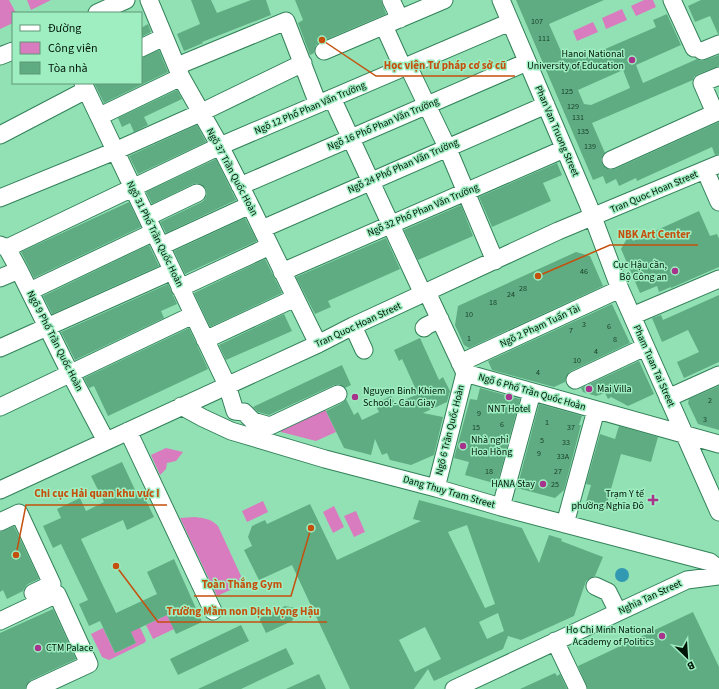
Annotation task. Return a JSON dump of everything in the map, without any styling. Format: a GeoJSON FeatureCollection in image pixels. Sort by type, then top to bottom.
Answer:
{"type":"FeatureCollection","features":[{"type":"Feature","properties":{"kind":"street"},"geometry":{"type":"LineString","coordinates":[[99,12],[126,0]]}},
{"type":"Feature","properties":{"kind":"street","name":"Ngõ 37 Trần Quốc Hoàn"},"geometry":{"type":"LineString","coordinates":[[149,0],[179,72],[250,204],[318,344]]}},
{"type":"Feature","properties":{"kind":"street"},"geometry":{"type":"LineString","coordinates":[[391,0],[400,19]]}},
{"type":"Feature","properties":{"kind":"street"},"geometry":{"type":"LineString","coordinates":[[324,52],[444,0]]}},
{"type":"Feature","properties":{"kind":"street","name":"Phan Van Truong Street"},"geometry":{"type":"LineString","coordinates":[[501,0],[593,217]]}},
{"type":"Feature","properties":{"kind":"street"},"geometry":{"type":"LineString","coordinates":[[672,0],[698,50],[719,44]]}},
{"type":"Feature","properties":{"kind":"street"},"geometry":{"type":"LineString","coordinates":[[100,116],[179,72],[286,21],[303,63],[325,101],[350,138],[390,224],[440,319],[463,368]]}},
{"type":"Feature","properties":{"kind":"street","name":"Ngõ 12 Phố Phan Văn Trường"},"geometry":{"type":"LineString","coordinates":[[3,246],[220,146],[510,22]]}},
{"type":"Feature","properties":{"kind":"street"},"geometry":{"type":"LineString","coordinates":[[384,26],[426,105],[446,147],[495,260]]}},
{"type":"Feature","properties":{"kind":"street"},"geometry":{"type":"LineString","coordinates":[[142,48],[164,37]]}},
{"type":"Feature","properties":{"kind":"street"},"geometry":{"type":"LineString","coordinates":[[0,56],[12,50]]}},
{"type":"Feature","properties":{"kind":"street","name":"Ngõ 16 Phố Phan Văn Trường"},"geometry":{"type":"LineString","coordinates":[[240,186],[527,62]]}},
{"type":"Feature","properties":{"kind":"street"},"geometry":{"type":"LineString","coordinates":[[0,198],[115,151],[200,113],[303,63]]}},
{"type":"Feature","properties":{"kind":"street"},"geometry":{"type":"LineString","coordinates":[[611,160],[715,113],[716,105],[702,83],[719,76]]}},
{"type":"Feature","properties":{"kind":"street"},"geometry":{"type":"LineString","coordinates":[[0,136],[85,86]]}},
{"type":"Feature","properties":{"kind":"street","name":"Ngõ 31 Phố Trần Quốc Hoàn"},"geometry":{"type":"LineString","coordinates":[[85,86],[227,385],[235,411],[244,412],[253,421],[270,426],[338,394]]}},
{"type":"Feature","properties":{"kind":"street","name":"Ngõ 24 Phố Phan Văn Trường"},"geometry":{"type":"LineString","coordinates":[[262,229],[446,147],[546,105]]}},
{"type":"Feature","properties":{"kind":"street","name":"Ngõ 32 Phố Phan Văn Trường"},"geometry":{"type":"LineString","coordinates":[[282,272],[564,150]]}},
{"type":"Feature","properties":{"kind":"street"},"geometry":{"type":"LineString","coordinates":[[712,167],[719,202]]}},
{"type":"Feature","properties":{"kind":"street","name":"Tran Quoc Hoan Street"},"geometry":{"type":"LineString","coordinates":[[1,488],[318,344],[353,326],[558,231],[712,167]]}},
{"type":"Feature","properties":{"kind":"street"},"geometry":{"type":"LineString","coordinates":[[154,232],[197,193]]}},
{"type":"Feature","properties":{"kind":"street"},"geometry":{"type":"LineString","coordinates":[[30,291],[154,232],[250,204]]}},
{"type":"Feature","properties":{"kind":"street","name":"Pham Tuan Tai Street"},"geometry":{"type":"LineString","coordinates":[[593,217],[620,289],[719,512]]}},
{"type":"Feature","properties":{"kind":"street","name":"Ngõ 9 Phố Trần Quốc Hoàn"},"geometry":{"type":"LineString","coordinates":[[3,246],[19,270],[70,373],[106,441]]}},
{"type":"Feature","properties":{"kind":"street"},"geometry":{"type":"LineString","coordinates":[[180,288],[270,246]]}},
{"type":"Feature","properties":{"kind":"street"},"geometry":{"type":"LineString","coordinates":[[0,278],[19,270]]}},
{"type":"Feature","properties":{"kind":"street"},"geometry":{"type":"LineString","coordinates":[[0,348],[172,271]]}},
{"type":"Feature","properties":{"kind":"street"},"geometry":{"type":"LineString","coordinates":[[632,316],[719,279]]}},
{"type":"Feature","properties":{"kind":"street","name":"Ngõ 2 Phạm Tuấn Tài"},"geometry":{"type":"LineString","coordinates":[[463,368],[620,289]]}},
{"type":"Feature","properties":{"kind":"street"},"geometry":{"type":"LineString","coordinates":[[205,340],[295,298]]}},
{"type":"Feature","properties":{"kind":"street"},"geometry":{"type":"LineString","coordinates":[[0,407],[193,315]]}},
{"type":"Feature","properties":{"kind":"street"},"geometry":{"type":"LineString","coordinates":[[424,328],[440,319]]}},
{"type":"Feature","properties":{"kind":"street"},"geometry":{"type":"LineString","coordinates":[[353,326],[364,350]]}},
{"type":"Feature","properties":{"kind":"street"},"geometry":{"type":"LineString","coordinates":[[575,380],[645,347]]}},
{"type":"Feature","properties":{"kind":"street","name":"Ngõ 6 Phố Trần Quốc Hoàn"},"geometry":{"type":"LineString","coordinates":[[463,368],[532,392],[684,435],[716,442]]}},
{"type":"Feature","properties":{"kind":"street","name":"Ngõ 6 Trần Quốc Hoàn"},"geometry":{"type":"LineString","coordinates":[[436,488],[450,411],[463,368]]}},
{"type":"Feature","properties":{"kind":"street"},"geometry":{"type":"LineString","coordinates":[[668,398],[719,375]]}},
{"type":"Feature","properties":{"kind":"street"},"geometry":{"type":"LineString","coordinates":[[501,507],[532,392]]}},
{"type":"Feature","properties":{"kind":"street","name":"Dang Thuy Tram Street"},"geometry":{"type":"LineString","coordinates":[[181,406],[231,431],[327,452],[436,488],[501,507],[710,562],[719,569]]}},
{"type":"Feature","properties":{"kind":"street"},"geometry":{"type":"LineString","coordinates":[[565,524],[596,410]]}},
{"type":"Feature","properties":{"kind":"street"},"geometry":{"type":"LineString","coordinates":[[128,431],[169,506],[170,531],[213,611]]}},
{"type":"Feature","properties":{"kind":"street"},"geometry":{"type":"LineString","coordinates":[[0,609],[52,584],[19,513],[1,519]]}},
{"type":"Feature","properties":{"kind":"street","name":"Nghia Tan Street"},"geometry":{"type":"LineString","coordinates":[[454,689],[687,580],[719,576]]}},
{"type":"Feature","properties":{"kind":"street"},"geometry":{"type":"LineString","coordinates":[[595,586],[608,592],[618,612]]}},
{"type":"Feature","properties":{"kind":"street"},"geometry":{"type":"LineString","coordinates":[[0,621],[57,594],[89,664],[35,689]]}},
{"type":"Feature","properties":{"kind":"street"},"geometry":{"type":"LineString","coordinates":[[555,641],[578,689]]}},
{"type":"Feature","properties":{"kind":"green space"},"geometry":{"type":"Polygon","coordinates":[[[0,0],[9,0],[15,12],[12,12],[12,23],[0,29],[0,0]]]}},
{"type":"Feature","properties":{"kind":"green space"},"geometry":{"type":"Polygon","coordinates":[[[27,0],[51,0],[31,10],[27,0]]]}},
{"type":"Feature","properties":{"kind":"green space"},"geometry":{"type":"Polygon","coordinates":[[[644,0],[653,0],[656,7],[636,16],[631,6],[644,0]]]}},
{"type":"Feature","properties":{"kind":"green space"},"geometry":{"type":"Polygon","coordinates":[[[622,9],[627,20],[606,29],[602,18],[622,9]]]}},
{"type":"Feature","properties":{"kind":"green space"},"geometry":{"type":"Polygon","coordinates":[[[593,22],[598,32],[577,41],[573,31],[593,22]]]}},
{"type":"Feature","properties":{"kind":"green space"},"geometry":{"type":"Polygon","coordinates":[[[323,405],[336,432],[316,441],[281,432],[278,426],[323,405]]]}},
{"type":"Feature","properties":{"kind":"green space"},"geometry":{"type":"Polygon","coordinates":[[[166,448],[183,452],[176,461],[167,463],[166,469],[160,475],[151,455],[166,448]]]}},
{"type":"Feature","properties":{"kind":"green space"},"geometry":{"type":"Polygon","coordinates":[[[263,501],[268,512],[247,522],[242,511],[263,501]]]}},
{"type":"Feature","properties":{"kind":"green space"},"geometry":{"type":"Polygon","coordinates":[[[334,506],[344,527],[333,533],[323,512],[334,506]]]}},
{"type":"Feature","properties":{"kind":"green space"},"geometry":{"type":"Polygon","coordinates":[[[356,511],[365,532],[354,537],[344,516],[356,511]]]}},
{"type":"Feature","properties":{"kind":"green space"},"geometry":{"type":"Polygon","coordinates":[[[195,517],[210,520],[218,526],[241,576],[239,586],[217,596],[180,518],[195,517]]]}},
{"type":"Feature","properties":{"kind":"green space"},"geometry":{"type":"Polygon","coordinates":[[[167,615],[174,629],[153,639],[146,625],[167,615]]]}},
{"type":"Feature","properties":{"kind":"green space"},"geometry":{"type":"Polygon","coordinates":[[[135,617],[146,641],[109,660],[102,657],[91,634],[103,628],[115,653],[136,643],[126,622],[135,617]]]}},
{"type":"Feature","properties":{"kind":"water"},"geometry":{"type":"Polygon","coordinates":[[[622,568],[627,570],[629,575],[627,580],[622,582],[617,580],[615,575],[617,570],[622,568]]]}},
{"type":"Feature","properties":{"kind":"building"},"geometry":{"type":"Polygon","coordinates":[[[191,0],[211,0],[217,13],[251,0],[266,0],[271,15],[202,42],[203,43],[184,51],[177,34],[200,24],[191,0]]]}},
{"type":"Feature","properties":{"kind":"building"},"geometry":{"type":"Polygon","coordinates":[[[295,0],[381,0],[386,14],[320,42],[316,45],[314,53],[310,55],[298,23],[303,20],[295,0]]]}},
{"type":"Feature","properties":{"kind":"building"},"geometry":{"type":"Polygon","coordinates":[[[516,0],[604,0],[549,24],[564,58],[579,51],[582,59],[656,27],[653,20],[667,14],[681,45],[636,65],[643,83],[697,59],[701,61],[719,55],[719,66],[698,74],[693,80],[592,123],[605,153],[601,159],[602,164],[610,170],[719,122],[719,154],[715,155],[712,147],[637,181],[636,178],[619,186],[616,179],[606,184],[603,176],[593,180],[516,0]],[[623,70],[578,90],[584,104],[591,105],[630,88],[623,70]]]}},
{"type":"Feature","properties":{"kind":"building"},"geometry":{"type":"Polygon","coordinates":[[[701,0],[719,0],[719,34],[710,16],[695,22],[688,6],[701,0]]]}},
{"type":"Feature","properties":{"kind":"building"},"geometry":{"type":"Polygon","coordinates":[[[148,24],[151,32],[142,36],[142,27],[148,24]]]}},
{"type":"Feature","properties":{"kind":"building"},"geometry":{"type":"Polygon","coordinates":[[[159,50],[168,72],[104,103],[94,84],[142,84],[142,58],[159,50]]]}},
{"type":"Feature","properties":{"kind":"building"},"geometry":{"type":"Polygon","coordinates":[[[177,90],[182,99],[144,117],[148,125],[134,132],[130,123],[122,127],[118,118],[177,90]]]}},
{"type":"Feature","properties":{"kind":"building"},"geometry":{"type":"Polygon","coordinates":[[[197,125],[206,142],[138,174],[129,156],[197,125]]]}},
{"type":"Feature","properties":{"kind":"building"},"geometry":{"type":"Polygon","coordinates":[[[216,159],[236,200],[166,233],[160,222],[202,202],[207,194],[206,189],[197,183],[193,184],[152,204],[146,192],[216,159]]]}},
{"type":"Feature","properties":{"kind":"building"},"geometry":{"type":"Polygon","coordinates":[[[557,163],[562,175],[543,183],[551,201],[492,227],[479,197],[557,163]]]}},
{"type":"Feature","properties":{"kind":"building"},"geometry":{"type":"Polygon","coordinates":[[[129,202],[141,227],[34,278],[21,252],[129,202]]]}},
{"type":"Feature","properties":{"kind":"building"},"geometry":{"type":"Polygon","coordinates":[[[461,205],[473,236],[418,260],[404,230],[461,205]]]}},
{"type":"Feature","properties":{"kind":"building"},"geometry":{"type":"Polygon","coordinates":[[[699,211],[710,236],[717,234],[719,239],[719,267],[659,292],[657,286],[640,293],[621,249],[630,233],[633,241],[699,211]]]}},
{"type":"Feature","properties":{"kind":"building"},"geometry":{"type":"Polygon","coordinates":[[[245,218],[257,241],[185,274],[174,251],[245,218]]]}},
{"type":"Feature","properties":{"kind":"building"},"geometry":{"type":"Polygon","coordinates":[[[386,238],[400,269],[328,301],[331,307],[315,314],[296,277],[386,238]]]}},
{"type":"Feature","properties":{"kind":"building"},"geometry":{"type":"Polygon","coordinates":[[[149,245],[159,266],[52,314],[43,296],[149,245]]]}},
{"type":"Feature","properties":{"kind":"building"},"geometry":{"type":"Polygon","coordinates":[[[576,252],[590,256],[603,286],[469,348],[464,345],[455,325],[458,306],[576,252]]]}},
{"type":"Feature","properties":{"kind":"building"},"geometry":{"type":"Polygon","coordinates":[[[265,259],[282,293],[210,327],[194,293],[265,259]]]}},
{"type":"Feature","properties":{"kind":"building"},"geometry":{"type":"Polygon","coordinates":[[[168,284],[177,304],[161,311],[164,318],[75,360],[61,332],[168,284]]]}},
{"type":"Feature","properties":{"kind":"building"},"geometry":{"type":"Polygon","coordinates":[[[719,295],[719,362],[684,378],[677,362],[699,352],[688,330],[662,342],[652,318],[661,315],[663,320],[719,295]]]}},
{"type":"Feature","properties":{"kind":"building"},"geometry":{"type":"Polygon","coordinates":[[[612,304],[630,343],[571,371],[567,375],[565,382],[554,387],[492,370],[488,361],[612,304]]]}},
{"type":"Feature","properties":{"kind":"building"},"geometry":{"type":"Polygon","coordinates":[[[284,314],[292,331],[226,360],[219,345],[284,314]]]}},
{"type":"Feature","properties":{"kind":"building"},"geometry":{"type":"Polygon","coordinates":[[[189,328],[208,369],[108,416],[94,386],[89,388],[84,378],[189,328]]]}},
{"type":"Feature","properties":{"kind":"building"},"geometry":{"type":"Polygon","coordinates":[[[420,338],[439,380],[443,377],[450,391],[447,402],[423,413],[443,417],[434,455],[411,465],[390,460],[387,453],[382,455],[375,439],[371,455],[344,448],[326,411],[342,403],[346,399],[354,415],[358,412],[362,420],[379,412],[375,404],[391,396],[395,404],[418,394],[402,359],[399,361],[394,350],[420,338]]]}},
{"type":"Feature","properties":{"kind":"building"},"geometry":{"type":"Polygon","coordinates":[[[639,361],[654,394],[628,406],[611,397],[608,399],[605,393],[596,396],[583,392],[581,388],[639,361]]]}},
{"type":"Feature","properties":{"kind":"building"},"geometry":{"type":"Polygon","coordinates":[[[342,365],[351,385],[345,388],[339,384],[334,385],[269,415],[258,412],[253,407],[342,365]]]}},
{"type":"Feature","properties":{"kind":"building"},"geometry":{"type":"Polygon","coordinates":[[[719,386],[719,430],[698,424],[688,403],[689,399],[719,386]]]}},
{"type":"Feature","properties":{"kind":"building"},"geometry":{"type":"Polygon","coordinates":[[[480,388],[520,399],[497,484],[465,475],[469,462],[454,458],[470,399],[477,400],[480,388]]]}},
{"type":"Feature","properties":{"kind":"building"},"geometry":{"type":"Polygon","coordinates":[[[539,404],[582,416],[564,490],[555,498],[517,488],[539,404]]]}},
{"type":"Feature","properties":{"kind":"building"},"geometry":{"type":"Polygon","coordinates":[[[619,426],[658,437],[651,462],[621,454],[605,510],[585,505],[591,485],[586,484],[600,434],[615,439],[619,426]]]}},
{"type":"Feature","properties":{"kind":"building"},"geometry":{"type":"Polygon","coordinates":[[[122,462],[136,492],[141,490],[154,517],[127,530],[123,520],[81,539],[116,613],[157,594],[147,572],[174,559],[202,622],[176,634],[167,615],[131,632],[136,643],[115,653],[100,621],[89,626],[79,604],[88,600],[61,544],[53,548],[43,526],[61,518],[57,509],[80,498],[86,511],[104,502],[91,476],[122,462]]]}},
{"type":"Feature","properties":{"kind":"building"},"geometry":{"type":"Polygon","coordinates":[[[419,500],[522,528],[539,563],[549,535],[562,539],[561,541],[603,557],[595,576],[586,581],[574,616],[521,640],[508,636],[503,649],[434,681],[428,669],[414,689],[350,689],[292,565],[259,580],[244,550],[252,546],[248,537],[252,526],[265,520],[267,524],[310,504],[337,560],[421,521],[413,519],[419,500]],[[467,525],[448,532],[485,608],[495,604],[467,525]],[[498,613],[479,622],[487,639],[504,631],[498,613]],[[425,627],[399,640],[415,672],[441,659],[425,627]]]}},
{"type":"Feature","properties":{"kind":"building"},"geometry":{"type":"Polygon","coordinates":[[[14,526],[39,579],[28,584],[23,591],[7,599],[3,590],[0,592],[0,532],[14,526]]]}},
{"type":"Feature","properties":{"kind":"building"},"geometry":{"type":"Polygon","coordinates":[[[285,606],[300,609],[292,621],[266,633],[259,618],[285,606]]]}},
{"type":"Feature","properties":{"kind":"building","name":"CTM Palace"},"geometry":{"type":"Polygon","coordinates":[[[53,609],[76,659],[31,680],[25,689],[0,689],[0,633],[53,609]]]}},
{"type":"Feature","properties":{"kind":"building"},"geometry":{"type":"Polygon","coordinates":[[[693,612],[719,667],[719,689],[588,689],[578,666],[693,612]]]}},
{"type":"Feature","properties":{"kind":"building"},"geometry":{"type":"Polygon","coordinates":[[[241,625],[249,641],[178,675],[170,659],[241,625]]]}},
{"type":"Feature","properties":{"kind":"building"},"geometry":{"type":"Polygon","coordinates":[[[286,648],[294,664],[241,689],[198,689],[286,648]]]}},
{"type":"Feature","properties":{"kind":"building"},"geometry":{"type":"Polygon","coordinates":[[[555,673],[557,676],[560,674],[567,689],[520,689],[555,673]]]}},
{"type":"Feature","properties":{"kind":"building"},"geometry":{"type":"Polygon","coordinates":[[[319,674],[326,689],[286,689],[319,674]]]}},
{"type":"Feature","properties":{"kind":"place","name":"Học viện Tư pháp cơ sở cũ"},"geometry":{"type":"Point","coordinates":[322,40]}},
{"type":"Feature","properties":{"kind":"place","name":"Hanoi National University of Education"},"geometry":{"type":"Point","coordinates":[632,60]}},
{"type":"Feature","properties":{"kind":"place","name":"Cục Hậu cần, Bộ Công an"},"geometry":{"type":"Point","coordinates":[675,271]}},
{"type":"Feature","properties":{"kind":"place","name":"NBK Art Center"},"geometry":{"type":"Point","coordinates":[538,276]}},
{"type":"Feature","properties":{"kind":"place","name":"Mai Villa"},"geometry":{"type":"Point","coordinates":[589,389]}},
{"type":"Feature","properties":{"kind":"place","name":"Nguyen Binh Khiem School - Cau Giay"},"geometry":{"type":"Point","coordinates":[355,397]}},
{"type":"Feature","properties":{"kind":"place","name":"NNT Hotel"},"geometry":{"type":"Point","coordinates":[509,397]}},
{"type":"Feature","properties":{"kind":"place","name":"Nhà nghỉ Hoa Hồng"},"geometry":{"type":"Point","coordinates":[463,446]}},
{"type":"Feature","properties":{"kind":"place","name":"HANA Stay"},"geometry":{"type":"Point","coordinates":[543,484]}},
{"type":"Feature","properties":{"kind":"place","name":"Trạm Y tế phường Nghĩa Đô"},"geometry":{"type":"Point","coordinates":[653,500]}},
{"type":"Feature","properties":{"kind":"place","name":"Toàn Thắng Gym"},"geometry":{"type":"Point","coordinates":[311,528]}},
{"type":"Feature","properties":{"kind":"place","name":"Chi cục Hải quan khu vực I"},"geometry":{"type":"Point","coordinates":[16,555]}},
{"type":"Feature","properties":{"kind":"place","name":"Trường Mầm non Dịch Vọng Hậu"},"geometry":{"type":"Point","coordinates":[116,566]}},
{"type":"Feature","properties":{"kind":"place","name":"Ho Chi Minh National Academy of Politics"},"geometry":{"type":"Point","coordinates":[662,636]}},
{"type":"Feature","properties":{"kind":"place","name":"CTM Palace"},"geometry":{"type":"Point","coordinates":[38,648]}}]}
